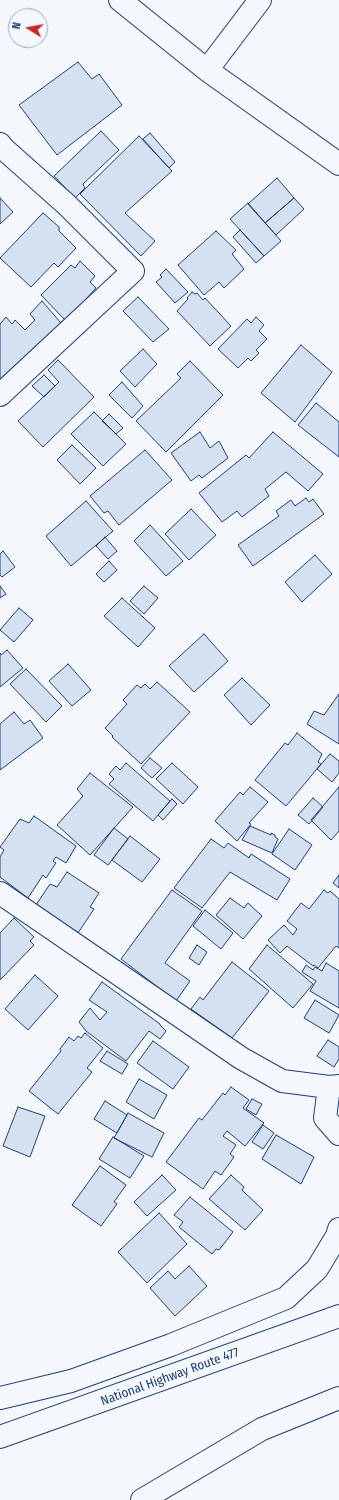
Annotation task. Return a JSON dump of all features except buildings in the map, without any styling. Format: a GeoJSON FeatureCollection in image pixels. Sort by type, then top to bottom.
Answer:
{"type":"FeatureCollection","features":[{"type":"Feature","properties":{"kind":"main road"},"geometry":{"type":"LineString","coordinates":[[120,0],[207,70],[339,164]]}},
{"type":"Feature","properties":{"kind":"main road"},"geometry":{"type":"LineString","coordinates":[[207,70],[260,0]]}},
{"type":"Feature","properties":{"kind":"main road"},"geometry":{"type":"LineString","coordinates":[[0,144],[67,205],[133,271],[0,395]]}},
{"type":"Feature","properties":{"kind":"main road"},"geometry":{"type":"LineString","coordinates":[[0,893],[241,1058],[282,1081],[334,1087],[325,1118],[339,1134]]}},
{"type":"Feature","properties":{"kind":"main road"},"geometry":{"type":"LineString","coordinates":[[0,1398],[71,1381],[171,1345],[286,1298],[317,1269],[337,1236],[339,1229]]}},
{"type":"Feature","properties":{"kind":"main road","name":"National Highway Route 477"},"geometry":{"type":"LineString","coordinates":[[0,1437],[339,1316]]}},
{"type":"Feature","properties":{"kind":"main road"},"geometry":{"type":"LineString","coordinates":[[142,1500],[262,1429],[339,1398]]}}]}
